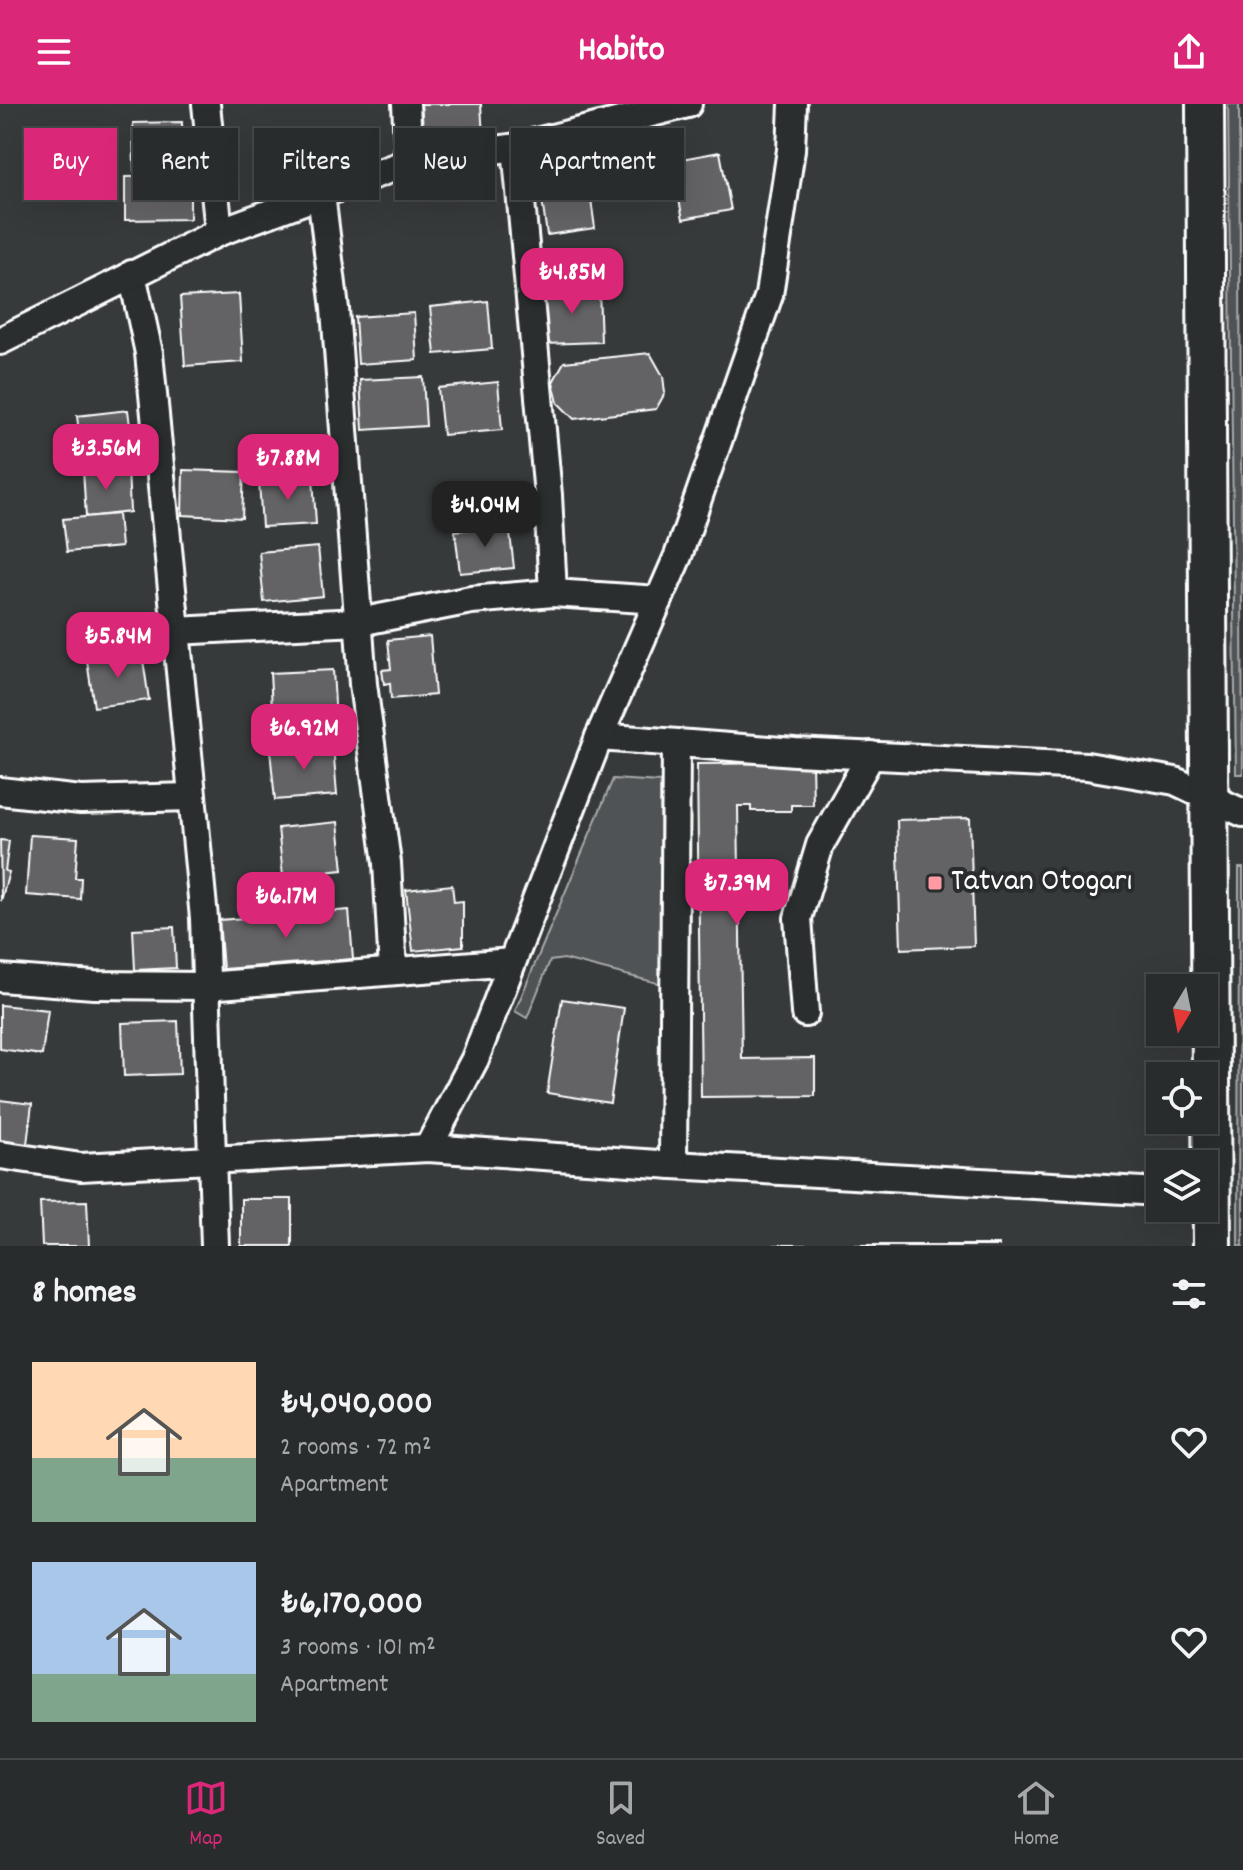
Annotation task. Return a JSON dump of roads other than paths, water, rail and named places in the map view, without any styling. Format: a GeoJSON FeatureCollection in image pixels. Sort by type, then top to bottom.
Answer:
{"type":"FeatureCollection","features":[{"type":"Feature","properties":{"kind":"highway"},"geometry":{"type":"LineString","coordinates":[[1205,104],[1212,796],[1208,1150]]}},
{"type":"Feature","properties":{"kind":"highway"},"geometry":{"type":"LineString","coordinates":[[1210,1222],[1212,1246]]}},
{"type":"Feature","properties":{"kind":"street"},"geometry":{"type":"LineString","coordinates":[[206,104],[219,232]]}},
{"type":"Feature","properties":{"kind":"street"},"geometry":{"type":"LineString","coordinates":[[406,104],[407,128]]}},
{"type":"Feature","properties":{"kind":"street"},"geometry":{"type":"LineString","coordinates":[[562,128],[588,117],[688,104]]}},
{"type":"Feature","properties":{"kind":"street"},"geometry":{"type":"LineString","coordinates":[[428,1148],[475,1059],[599,737],[678,556],[769,295],[791,150],[793,104]]}},
{"type":"Feature","properties":{"kind":"street"},"geometry":{"type":"LineString","coordinates":[[0,341],[219,232],[305,200]]}},
{"type":"Feature","properties":{"kind":"street"},"geometry":{"type":"LineString","coordinates":[[322,200],[335,309],[359,622],[387,863],[393,971]]}},
{"type":"Feature","properties":{"kind":"street"},"geometry":{"type":"LineString","coordinates":[[521,200],[548,495],[553,593]]}},
{"type":"Feature","properties":{"kind":"street"},"geometry":{"type":"LineString","coordinates":[[132,274],[149,353],[191,797],[206,986],[215,1246]]}},
{"type":"Feature","properties":{"kind":"street"},"geometry":{"type":"LineString","coordinates":[[175,631],[359,622],[471,600],[553,593],[659,600]]}},
{"type":"Feature","properties":{"kind":"street"},"geometry":{"type":"LineString","coordinates":[[599,737],[1087,766],[1175,781],[1243,813]]}},
{"type":"Feature","properties":{"kind":"street"},"geometry":{"type":"LineString","coordinates":[[673,1165],[676,743]]}},
{"type":"Feature","properties":{"kind":"street"},"geometry":{"type":"LineString","coordinates":[[805,1013],[798,918],[820,845],[871,755]]}},
{"type":"Feature","properties":{"kind":"street"},"geometry":{"type":"LineString","coordinates":[[0,791],[81,800],[191,797]]}},
{"type":"Feature","properties":{"kind":"street"},"geometry":{"type":"LineString","coordinates":[[0,978],[94,985],[206,986],[512,962]]}},
{"type":"Feature","properties":{"kind":"street"},"geometry":{"type":"LineString","coordinates":[[0,1155],[81,1167],[428,1148],[1146,1191]]}},
{"type":"Feature","properties":{"kind":"place","name":"Tatvan Otogarı"},"geometry":{"type":"Point","coordinates":[935,883]}}]}
